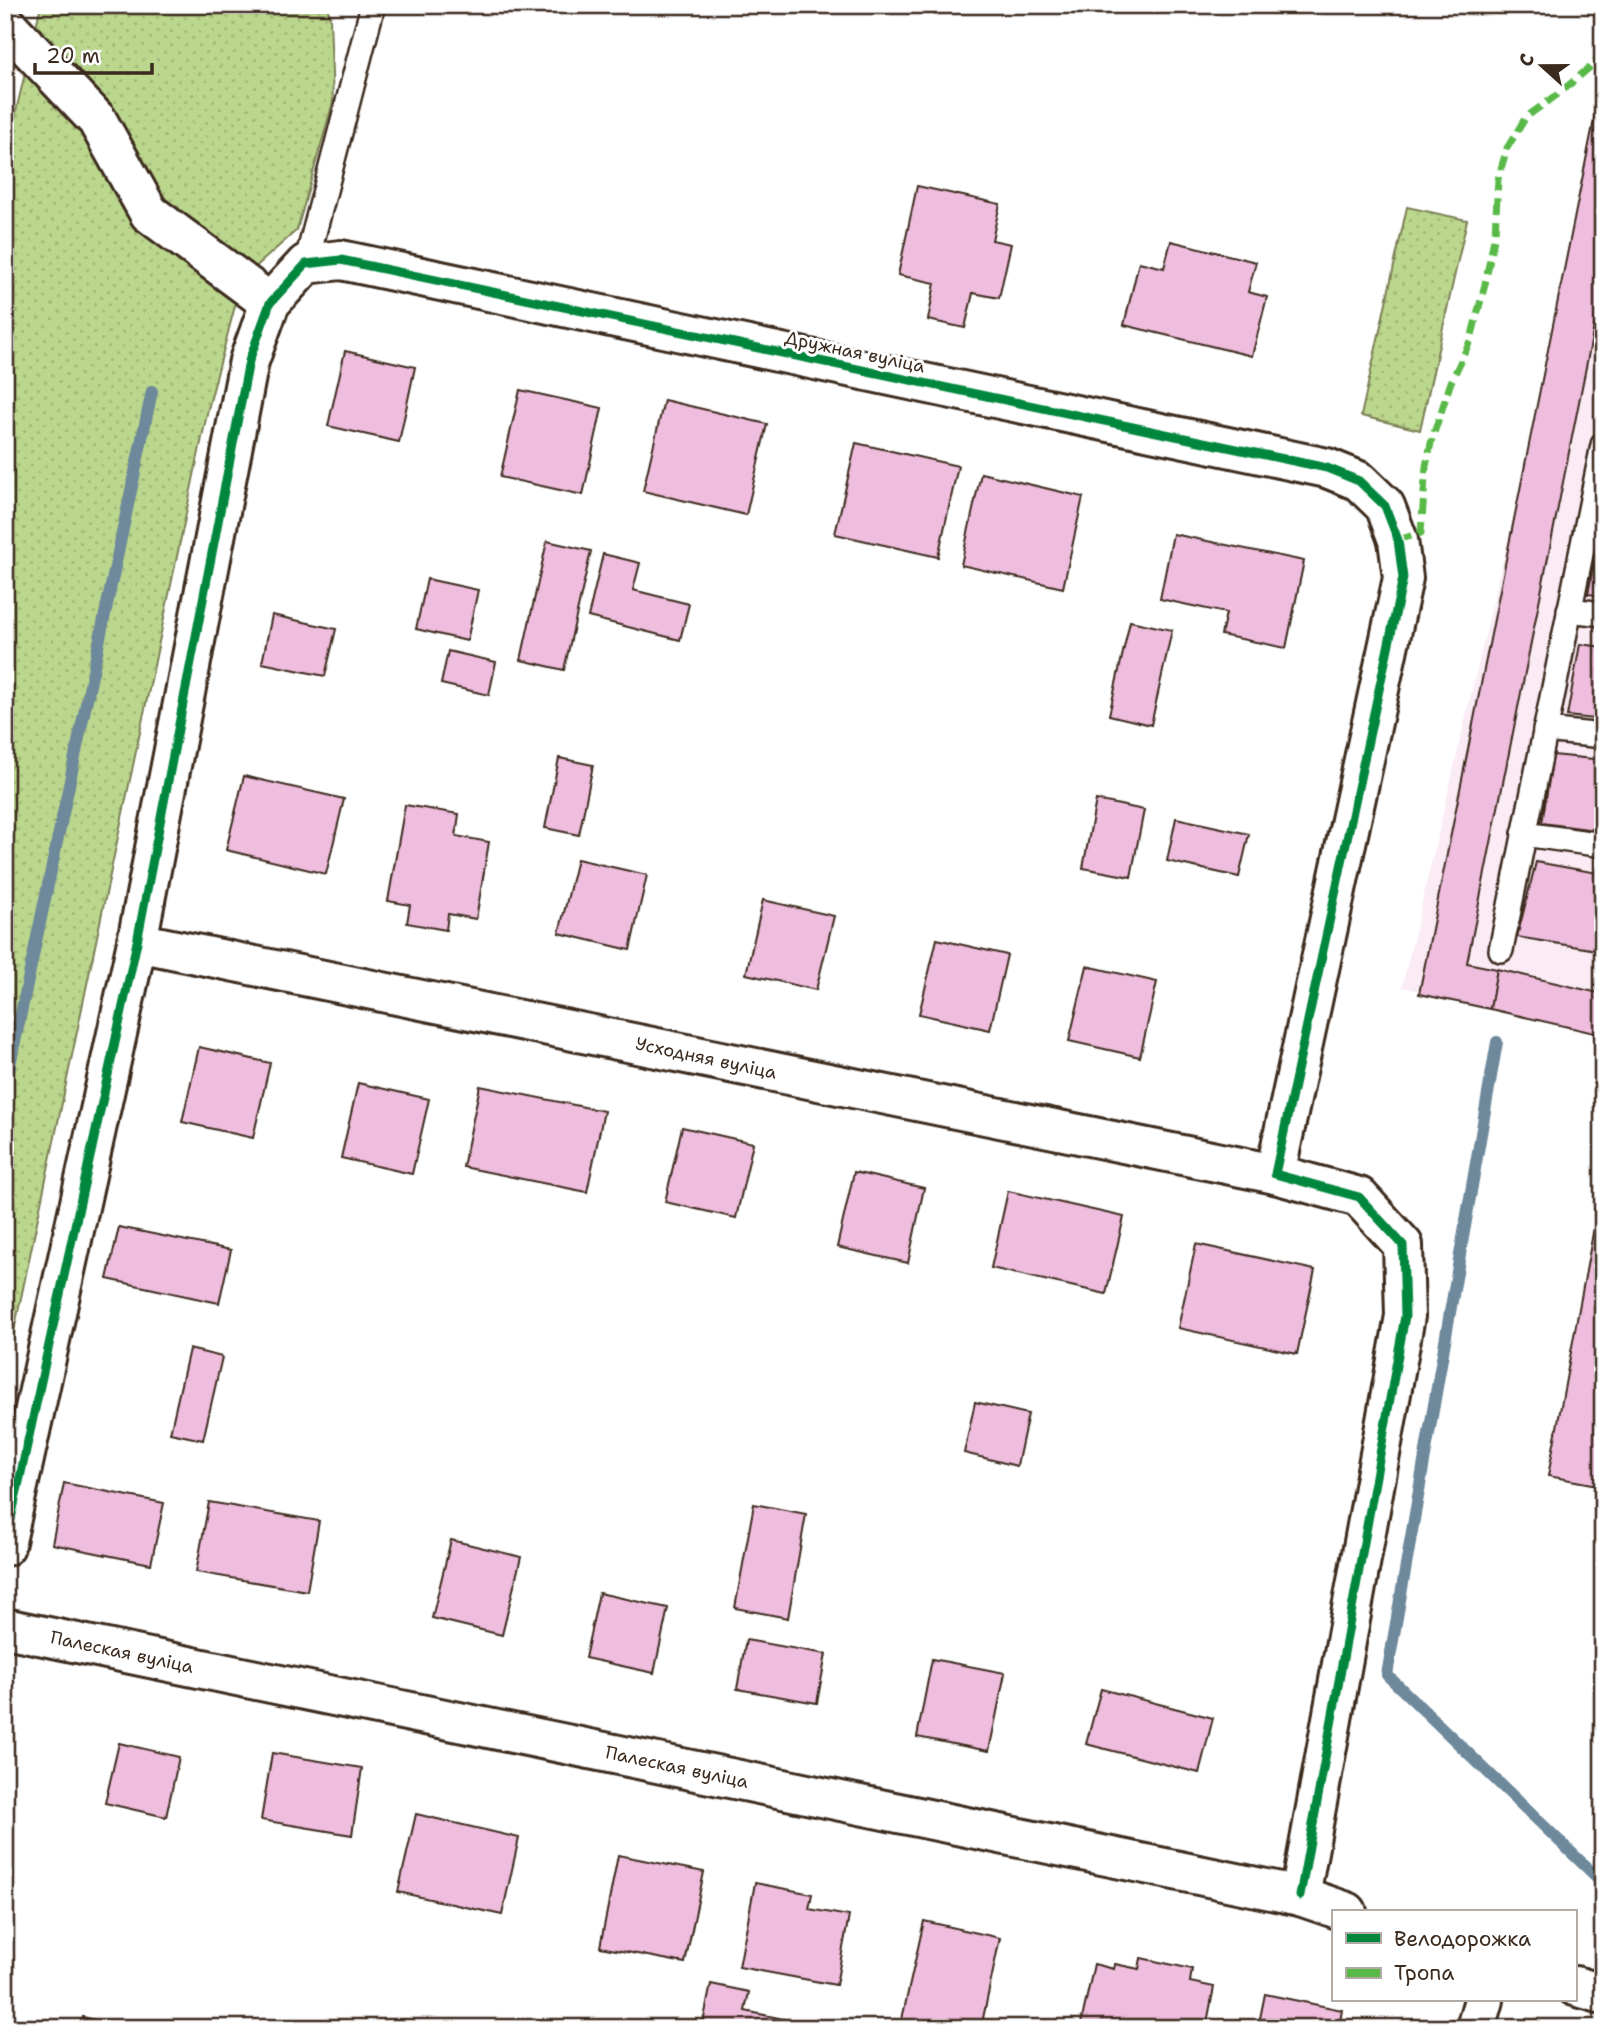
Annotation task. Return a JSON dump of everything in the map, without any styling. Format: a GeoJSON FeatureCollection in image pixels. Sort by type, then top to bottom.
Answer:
{"type":"FeatureCollection","features":[{"type":"Feature","properties":{"kind":"street"},"geometry":{"type":"LineString","coordinates":[[5,23],[97,120],[149,213],[270,303]]}},
{"type":"Feature","properties":{"kind":"street","name":"Дружная вуліца"},"geometry":{"type":"LineString","coordinates":[[306,264],[341,260],[1327,468],[1359,481],[1385,506],[1398,540],[1403,578],[1275,1174]]}},
{"type":"Feature","properties":{"kind":"street"},"geometry":{"type":"LineString","coordinates":[[5,1546],[137,942],[249,362],[270,303],[306,264]]}},
{"type":"Feature","properties":{"kind":"street","name":"Усходняя вуліца"},"geometry":{"type":"LineString","coordinates":[[137,942],[1275,1174],[1359,1197],[1403,1245],[1405,1316],[1300,1896]]}},
{"type":"Feature","properties":{"kind":"street","name":"Палеская вуліца"},"geometry":{"type":"LineString","coordinates":[[5,1628],[1300,1896],[1341,1910]]}},
{"type":"Feature","properties":{"kind":"street"},"geometry":{"type":"LineString","coordinates":[[1576,1986],[1603,1994]]}},
{"type":"Feature","properties":{"kind":"street"},"geometry":{"type":"LineString","coordinates":[[1476,2028],[1483,2002]]}},
{"type":"Feature","properties":{"kind":"lane"},"geometry":{"type":"LineString","coordinates":[[306,264],[373,5]]}},
{"type":"Feature","properties":{"kind":"lane"},"geometry":{"type":"LineString","coordinates":[[1501,950],[1569,610],[1598,493],[1603,445]]}},
{"type":"Feature","properties":{"kind":"lane"},"geometry":{"type":"LineString","coordinates":[[1569,610],[1603,614]]}},
{"type":"Feature","properties":{"kind":"lane"},"geometry":{"type":"LineString","coordinates":[[1545,730],[1603,736]]}},
{"type":"Feature","properties":{"kind":"lane"},"geometry":{"type":"LineString","coordinates":[[1524,834],[1603,845]]}},
{"type":"Feature","properties":{"kind":"shaded area"},"geometry":{"type":"Polygon","coordinates":[[[1603,136],[1603,1030],[1402,987],[1603,136]]]}},
{"type":"Feature","properties":{"kind":"green space"},"geometry":{"type":"Polygon","coordinates":[[[41,5],[327,5],[330,18],[333,102],[297,230],[242,279],[208,409],[5,1374],[5,158],[41,5]]]}},
{"type":"Feature","properties":{"kind":"green space"},"geometry":{"type":"Polygon","coordinates":[[[1407,207],[1467,220],[1420,430],[1361,416],[1407,207]]]}},
{"type":"Feature","properties":{"kind":"building"},"geometry":{"type":"Polygon","coordinates":[[[1603,75],[1603,282],[1467,963],[1497,969],[1490,1009],[1419,994],[1603,75]]]}},
{"type":"Feature","properties":{"kind":"building"},"geometry":{"type":"Polygon","coordinates":[[[917,186],[1000,204],[992,240],[1011,244],[999,298],[973,293],[965,328],[928,320],[935,283],[898,275],[917,186]]]}},
{"type":"Feature","properties":{"kind":"building"},"geometry":{"type":"Polygon","coordinates":[[[1171,241],[1256,262],[1248,292],[1267,297],[1252,356],[1124,325],[1139,262],[1164,268],[1171,241]]]}},
{"type":"Feature","properties":{"kind":"building"},"geometry":{"type":"Polygon","coordinates":[[[345,351],[415,367],[399,442],[328,426],[345,351]]]}},
{"type":"Feature","properties":{"kind":"building"},"geometry":{"type":"Polygon","coordinates":[[[520,390],[602,408],[583,495],[500,477],[520,390]]]}},
{"type":"Feature","properties":{"kind":"building"},"geometry":{"type":"Polygon","coordinates":[[[664,400],[767,424],[746,515],[643,491],[664,400]]]}},
{"type":"Feature","properties":{"kind":"building"},"geometry":{"type":"Polygon","coordinates":[[[856,443],[958,466],[938,557],[835,534],[856,443]]]}},
{"type":"Feature","properties":{"kind":"building"},"geometry":{"type":"Polygon","coordinates":[[[981,473],[1083,497],[1063,588],[961,565],[981,473]]]}},
{"type":"Feature","properties":{"kind":"building"},"geometry":{"type":"Polygon","coordinates":[[[1603,521],[1603,596],[1588,594],[1603,521]]]}},
{"type":"Feature","properties":{"kind":"building"},"geometry":{"type":"Polygon","coordinates":[[[1173,534],[1304,561],[1286,648],[1221,635],[1226,613],[1160,599],[1173,534]]]}},
{"type":"Feature","properties":{"kind":"building"},"geometry":{"type":"Polygon","coordinates":[[[547,541],[591,551],[564,670],[521,660],[547,541]]]}},
{"type":"Feature","properties":{"kind":"building"},"geometry":{"type":"Polygon","coordinates":[[[603,554],[640,563],[633,590],[689,604],[680,640],[588,617],[603,554]]]}},
{"type":"Feature","properties":{"kind":"building"},"geometry":{"type":"Polygon","coordinates":[[[427,579],[478,590],[467,641],[416,629],[427,579]]]}},
{"type":"Feature","properties":{"kind":"building"},"geometry":{"type":"Polygon","coordinates":[[[272,615],[336,629],[325,676],[262,663],[272,615]]]}},
{"type":"Feature","properties":{"kind":"building"},"geometry":{"type":"Polygon","coordinates":[[[1130,621],[1172,630],[1151,725],[1109,715],[1130,621]]]}},
{"type":"Feature","properties":{"kind":"building"},"geometry":{"type":"Polygon","coordinates":[[[1580,644],[1603,647],[1603,720],[1567,716],[1580,644]]]}},
{"type":"Feature","properties":{"kind":"building"},"geometry":{"type":"Polygon","coordinates":[[[448,651],[496,662],[489,695],[441,684],[448,651]]]}},
{"type":"Feature","properties":{"kind":"building"},"geometry":{"type":"Polygon","coordinates":[[[1553,755],[1603,760],[1603,831],[1542,823],[1553,755]]]}},
{"type":"Feature","properties":{"kind":"building"},"geometry":{"type":"Polygon","coordinates":[[[559,758],[593,765],[579,835],[545,828],[559,758]]]}},
{"type":"Feature","properties":{"kind":"building"},"geometry":{"type":"Polygon","coordinates":[[[244,776],[344,799],[326,874],[226,850],[244,776]]]}},
{"type":"Feature","properties":{"kind":"building"},"geometry":{"type":"Polygon","coordinates":[[[1096,800],[1144,810],[1131,877],[1083,868],[1096,800]]]}},
{"type":"Feature","properties":{"kind":"building"},"geometry":{"type":"Polygon","coordinates":[[[405,805],[459,814],[456,836],[489,842],[476,919],[448,914],[446,930],[407,923],[410,905],[388,901],[405,805]]]}},
{"type":"Feature","properties":{"kind":"building"},"geometry":{"type":"Polygon","coordinates":[[[1176,818],[1249,834],[1239,877],[1167,861],[1176,818]]]}},
{"type":"Feature","properties":{"kind":"building"},"geometry":{"type":"Polygon","coordinates":[[[577,859],[647,875],[630,950],[559,933],[577,859]]]}},
{"type":"Feature","properties":{"kind":"building"},"geometry":{"type":"Polygon","coordinates":[[[1536,862],[1603,874],[1603,951],[1517,937],[1536,862]]]}},
{"type":"Feature","properties":{"kind":"building"},"geometry":{"type":"Polygon","coordinates":[[[763,900],[834,916],[816,990],[746,974],[763,900]]]}},
{"type":"Feature","properties":{"kind":"building"},"geometry":{"type":"Polygon","coordinates":[[[937,939],[1007,955],[990,1030],[919,1014],[937,939]]]}},
{"type":"Feature","properties":{"kind":"building"},"geometry":{"type":"Polygon","coordinates":[[[1087,966],[1157,982],[1140,1057],[1069,1041],[1087,966]]]}},
{"type":"Feature","properties":{"kind":"building"},"geometry":{"type":"Polygon","coordinates":[[[1497,969],[1603,994],[1603,1035],[1490,1009],[1497,969]]]}},
{"type":"Feature","properties":{"kind":"building"},"geometry":{"type":"Polygon","coordinates":[[[199,1047],[270,1063],[253,1138],[182,1122],[199,1047]]]}},
{"type":"Feature","properties":{"kind":"building"},"geometry":{"type":"Polygon","coordinates":[[[358,1083],[429,1099],[412,1174],[341,1158],[358,1083]]]}},
{"type":"Feature","properties":{"kind":"building"},"geometry":{"type":"Polygon","coordinates":[[[480,1086],[604,1111],[587,1192],[463,1167],[480,1086]]]}},
{"type":"Feature","properties":{"kind":"building"},"geometry":{"type":"Polygon","coordinates":[[[682,1127],[753,1143],[736,1218],[665,1202],[682,1127]]]}},
{"type":"Feature","properties":{"kind":"building"},"geometry":{"type":"Polygon","coordinates":[[[854,1172],[924,1188],[908,1263],[837,1247],[854,1172]]]}},
{"type":"Feature","properties":{"kind":"building"},"geometry":{"type":"Polygon","coordinates":[[[1603,1179],[1603,1486],[1548,1476],[1603,1179]]]}},
{"type":"Feature","properties":{"kind":"building"},"geometry":{"type":"Polygon","coordinates":[[[1008,1191],[1124,1217],[1106,1294],[991,1268],[1008,1191]]]}},
{"type":"Feature","properties":{"kind":"building"},"geometry":{"type":"Polygon","coordinates":[[[119,1227],[231,1250],[219,1303],[107,1279],[119,1227]]]}},
{"type":"Feature","properties":{"kind":"building"},"geometry":{"type":"Polygon","coordinates":[[[1196,1244],[1315,1270],[1297,1354],[1178,1328],[1196,1244]]]}},
{"type":"Feature","properties":{"kind":"building"},"geometry":{"type":"Polygon","coordinates":[[[189,1349],[222,1357],[203,1440],[170,1433],[189,1349]]]}},
{"type":"Feature","properties":{"kind":"building"},"geometry":{"type":"Polygon","coordinates":[[[975,1402],[1028,1414],[1017,1466],[964,1453],[975,1402]]]}},
{"type":"Feature","properties":{"kind":"building"},"geometry":{"type":"Polygon","coordinates":[[[64,1483],[164,1503],[151,1564],[52,1544],[64,1483]]]}},
{"type":"Feature","properties":{"kind":"building"},"geometry":{"type":"Polygon","coordinates":[[[209,1502],[319,1521],[307,1591],[196,1572],[209,1502]]]}},
{"type":"Feature","properties":{"kind":"building"},"geometry":{"type":"Polygon","coordinates":[[[754,1504],[806,1514],[788,1618],[735,1608],[754,1504]]]}},
{"type":"Feature","properties":{"kind":"building"},"geometry":{"type":"Polygon","coordinates":[[[451,1540],[521,1557],[502,1635],[432,1618],[451,1540]]]}},
{"type":"Feature","properties":{"kind":"building"},"geometry":{"type":"Polygon","coordinates":[[[599,1593],[668,1608],[654,1673],[585,1658],[599,1593]]]}},
{"type":"Feature","properties":{"kind":"building"},"geometry":{"type":"Polygon","coordinates":[[[746,1640],[826,1654],[817,1703],[737,1689],[746,1640]]]}},
{"type":"Feature","properties":{"kind":"building"},"geometry":{"type":"Polygon","coordinates":[[[932,1659],[1005,1673],[989,1751],[917,1737],[932,1659]]]}},
{"type":"Feature","properties":{"kind":"building"},"geometry":{"type":"Polygon","coordinates":[[[1101,1689],[1213,1718],[1199,1773],[1086,1744],[1101,1689]]]}},
{"type":"Feature","properties":{"kind":"building"},"geometry":{"type":"Polygon","coordinates":[[[119,1743],[179,1757],[166,1817],[105,1803],[119,1743]]]}},
{"type":"Feature","properties":{"kind":"building"},"geometry":{"type":"Polygon","coordinates":[[[272,1753],[362,1768],[352,1835],[261,1820],[272,1753]]]}},
{"type":"Feature","properties":{"kind":"building"},"geometry":{"type":"Polygon","coordinates":[[[416,1814],[519,1838],[502,1915],[398,1892],[416,1814]]]}},
{"type":"Feature","properties":{"kind":"building"},"geometry":{"type":"Polygon","coordinates":[[[618,1855],[704,1872],[685,1963],[600,1947],[618,1855]]]}},
{"type":"Feature","properties":{"kind":"building"},"geometry":{"type":"Polygon","coordinates":[[[755,1883],[812,1894],[809,1909],[849,1916],[836,1985],[739,1967],[755,1883]]]}},
{"type":"Feature","properties":{"kind":"building"},"geometry":{"type":"Polygon","coordinates":[[[924,1921],[1000,1938],[981,2028],[900,2028],[924,1921]]]}},
{"type":"Feature","properties":{"kind":"building"},"geometry":{"type":"Polygon","coordinates":[[[1141,1958],[1192,1969],[1190,1982],[1214,1987],[1206,2028],[1080,2028],[1094,1964],[1114,1969],[1115,1964],[1139,1969],[1141,1958]]]}},
{"type":"Feature","properties":{"kind":"building"},"geometry":{"type":"Polygon","coordinates":[[[711,1984],[749,1992],[745,2011],[812,2025],[812,2028],[702,2028],[711,1984]]]}},
{"type":"Feature","properties":{"kind":"building"},"geometry":{"type":"Polygon","coordinates":[[[1265,1994],[1342,2010],[1339,2028],[1258,2028],[1265,1994]]]}},
{"type":"Feature","properties":{"kind":"building"},"geometry":{"type":"Polygon","coordinates":[[[83,2017],[127,2028],[80,2028],[83,2017]]]}},
{"type":"Feature","properties":{"kind":"waterway"},"geometry":{"type":"LineString","coordinates":[[5,1089],[152,391]]}},
{"type":"Feature","properties":{"kind":"waterway"},"geometry":{"type":"LineString","coordinates":[[1497,1042],[1387,1675],[1603,1883]]}},
{"type":"Feature","properties":{"kind":"marked path"},"geometry":{"type":"LineString","coordinates":[[1398,540],[1421,533],[1426,466],[1432,439],[1451,382],[1471,339],[1495,234],[1498,179],[1507,148],[1526,117],[1557,95],[1603,53]]}},
{"type":"Feature","properties":{"kind":"cycle path"},"geometry":{"type":"LineString","coordinates":[[5,1546],[137,942],[249,361],[270,303],[306,264],[341,260],[1327,468],[1359,481],[1385,506],[1398,540],[1403,578],[1275,1174],[1359,1197],[1403,1245],[1405,1316],[1300,1896]]}}]}
